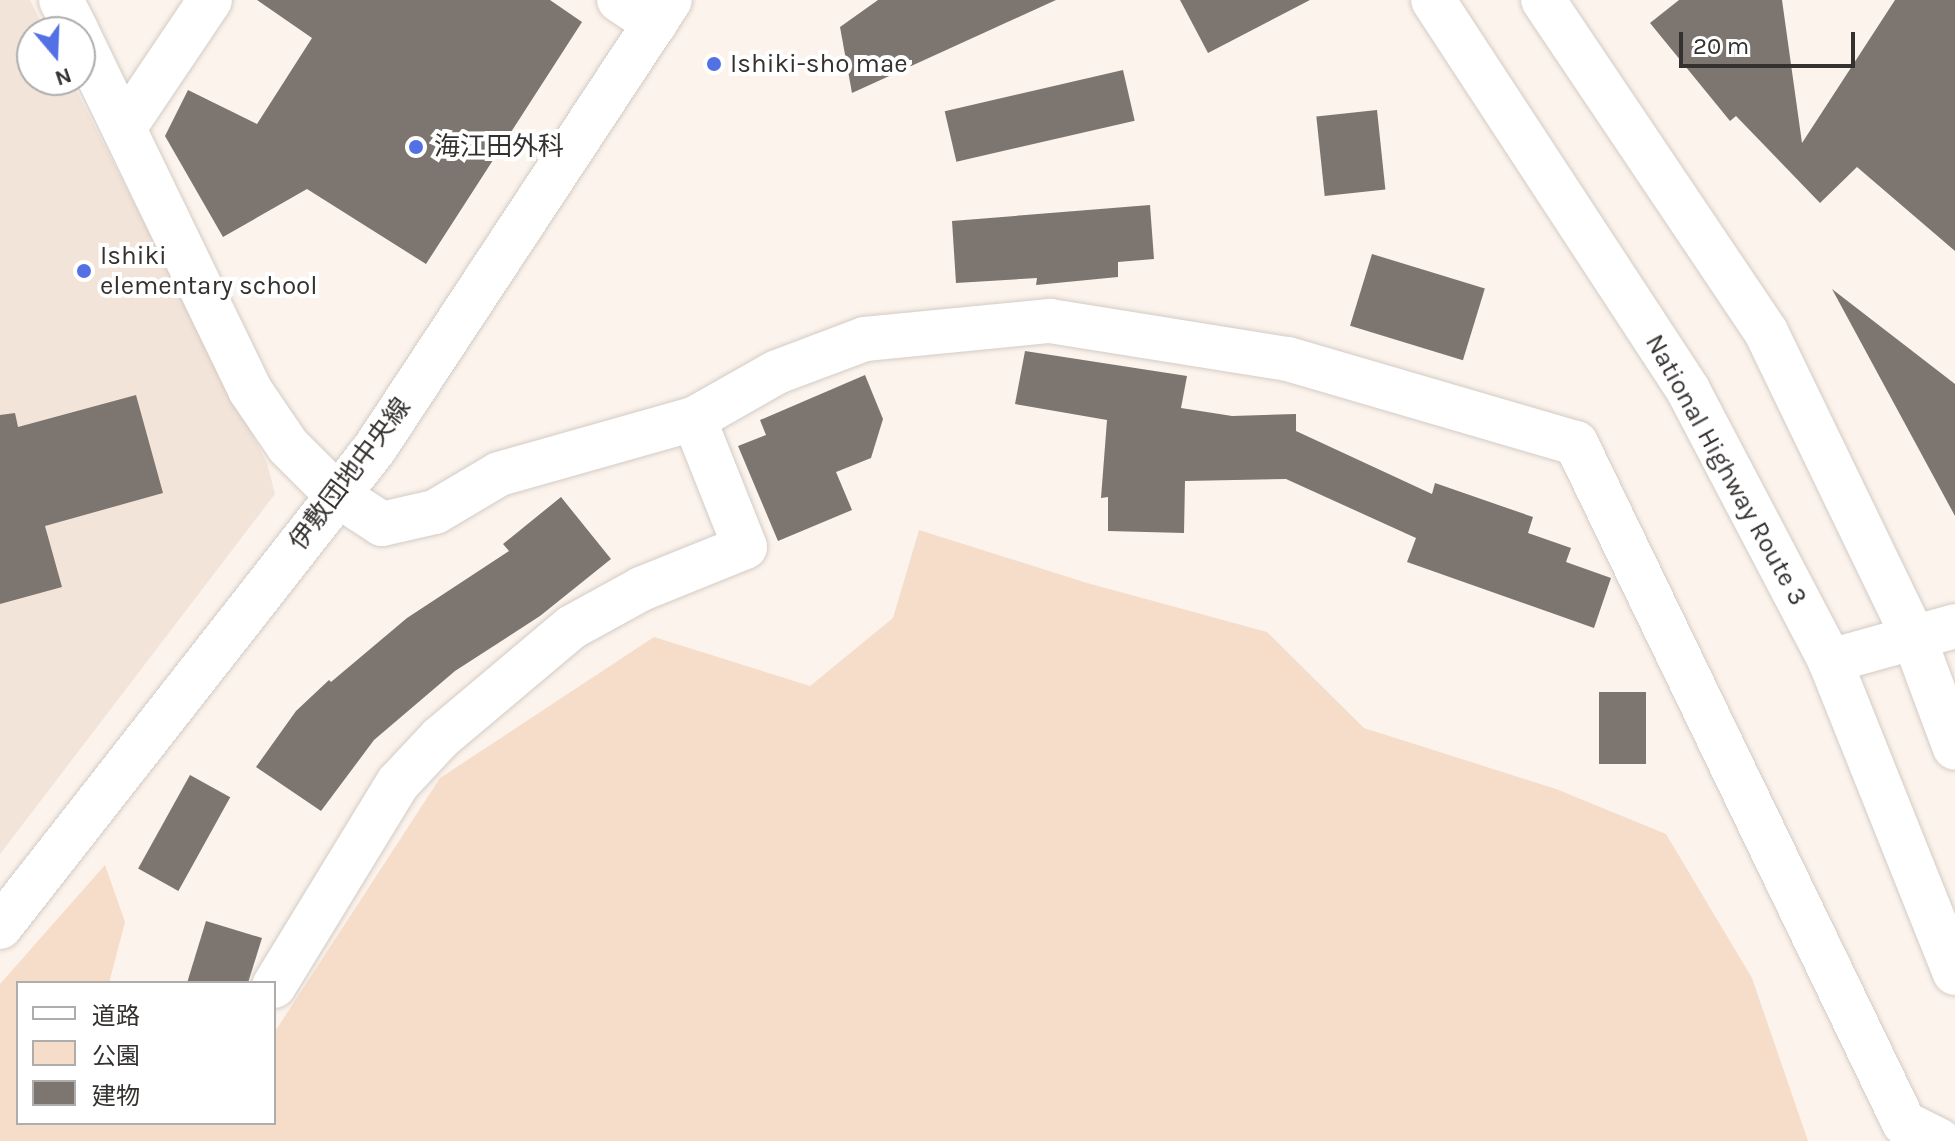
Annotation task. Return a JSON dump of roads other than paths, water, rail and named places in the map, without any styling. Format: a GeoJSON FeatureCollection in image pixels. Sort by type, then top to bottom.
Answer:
{"type":"FeatureCollection","features":[{"type":"Feature","properties":{"kind":"main road"},"geometry":{"type":"LineString","coordinates":[[124,128],[210,0]]}},
{"type":"Feature","properties":{"kind":"main road"},"geometry":{"type":"LineString","coordinates":[[619,0],[663,12]]}},
{"type":"Feature","properties":{"kind":"main road","name":"National Highway Route 3"},"geometry":{"type":"LineString","coordinates":[[1433,0],[1688,390],[1830,661],[1955,973]]}},
{"type":"Feature","properties":{"kind":"main road"},"geometry":{"type":"LineString","coordinates":[[1543,0],[1766,332],[1935,632],[1955,748]]}},
{"type":"Feature","properties":{"kind":"main road","name":"伊敷団地中央線"},"geometry":{"type":"LineString","coordinates":[[0,927],[375,448],[663,12]]}},
{"type":"Feature","properties":{"kind":"main road"},"geometry":{"type":"LineString","coordinates":[[96,71],[250,390],[288,446],[336,494],[382,524],[435,512],[499,474],[694,419],[777,372],[865,339],[1050,321],[1288,359],[1576,443],[1904,1123],[1940,1141]]}},
{"type":"Feature","properties":{"kind":"main road"},"geometry":{"type":"LineString","coordinates":[[276,983],[398,783],[440,738],[572,627],[641,589],[745,547],[694,419]]}},
{"type":"Feature","properties":{"kind":"main road"},"geometry":{"type":"LineString","coordinates":[[1830,661],[1935,632]]}},
{"type":"Feature","properties":{"kind":"place","name":"Ishiki-sho mae"},"geometry":{"type":"Point","coordinates":[714,64]}},
{"type":"Feature","properties":{"kind":"place","name":"海江田外科"},"geometry":{"type":"Point","coordinates":[416,147]}},
{"type":"Feature","properties":{"kind":"place","name":"Ishiki elementary school"},"geometry":{"type":"Point","coordinates":[84,271]}}]}
